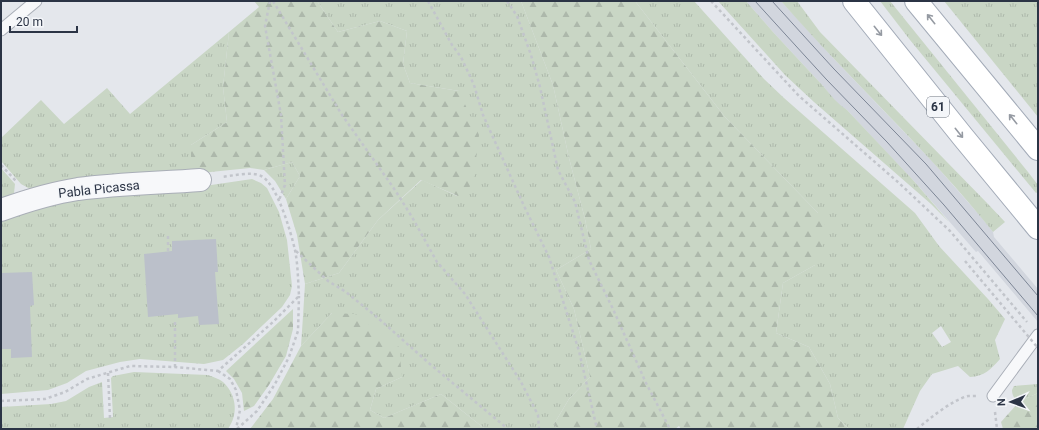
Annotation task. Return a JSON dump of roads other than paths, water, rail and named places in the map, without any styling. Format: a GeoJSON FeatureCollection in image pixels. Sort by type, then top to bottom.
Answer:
{"type":"FeatureCollection","features":[{"type":"Feature","properties":{"kind":"main road","name":"61"},"geometry":{"type":"LineString","coordinates":[[854,1],[963,138],[1038,228]]}},
{"type":"Feature","properties":{"kind":"main road"},"geometry":{"type":"LineString","coordinates":[[916,1],[1038,150]]}},
{"type":"Feature","properties":{"kind":"street","name":"Pabla Picassa"},"geometry":{"type":"LineString","coordinates":[[1,210],[48,195],[77,189],[200,180]]}},
{"type":"Feature","properties":{"kind":"lane"},"geometry":{"type":"LineString","coordinates":[[1,30],[36,1]]}},
{"type":"Feature","properties":{"kind":"lane"},"geometry":{"type":"LineString","coordinates":[[993,396],[1038,335]]}},
{"type":"Feature","properties":{"kind":"tram line"},"geometry":{"type":"LineString","coordinates":[[755,1],[944,205],[1038,316]]}},
{"type":"Feature","properties":{"kind":"tram line"},"geometry":{"type":"LineString","coordinates":[[772,1],[834,69],[926,164],[1038,296]]}}]}
